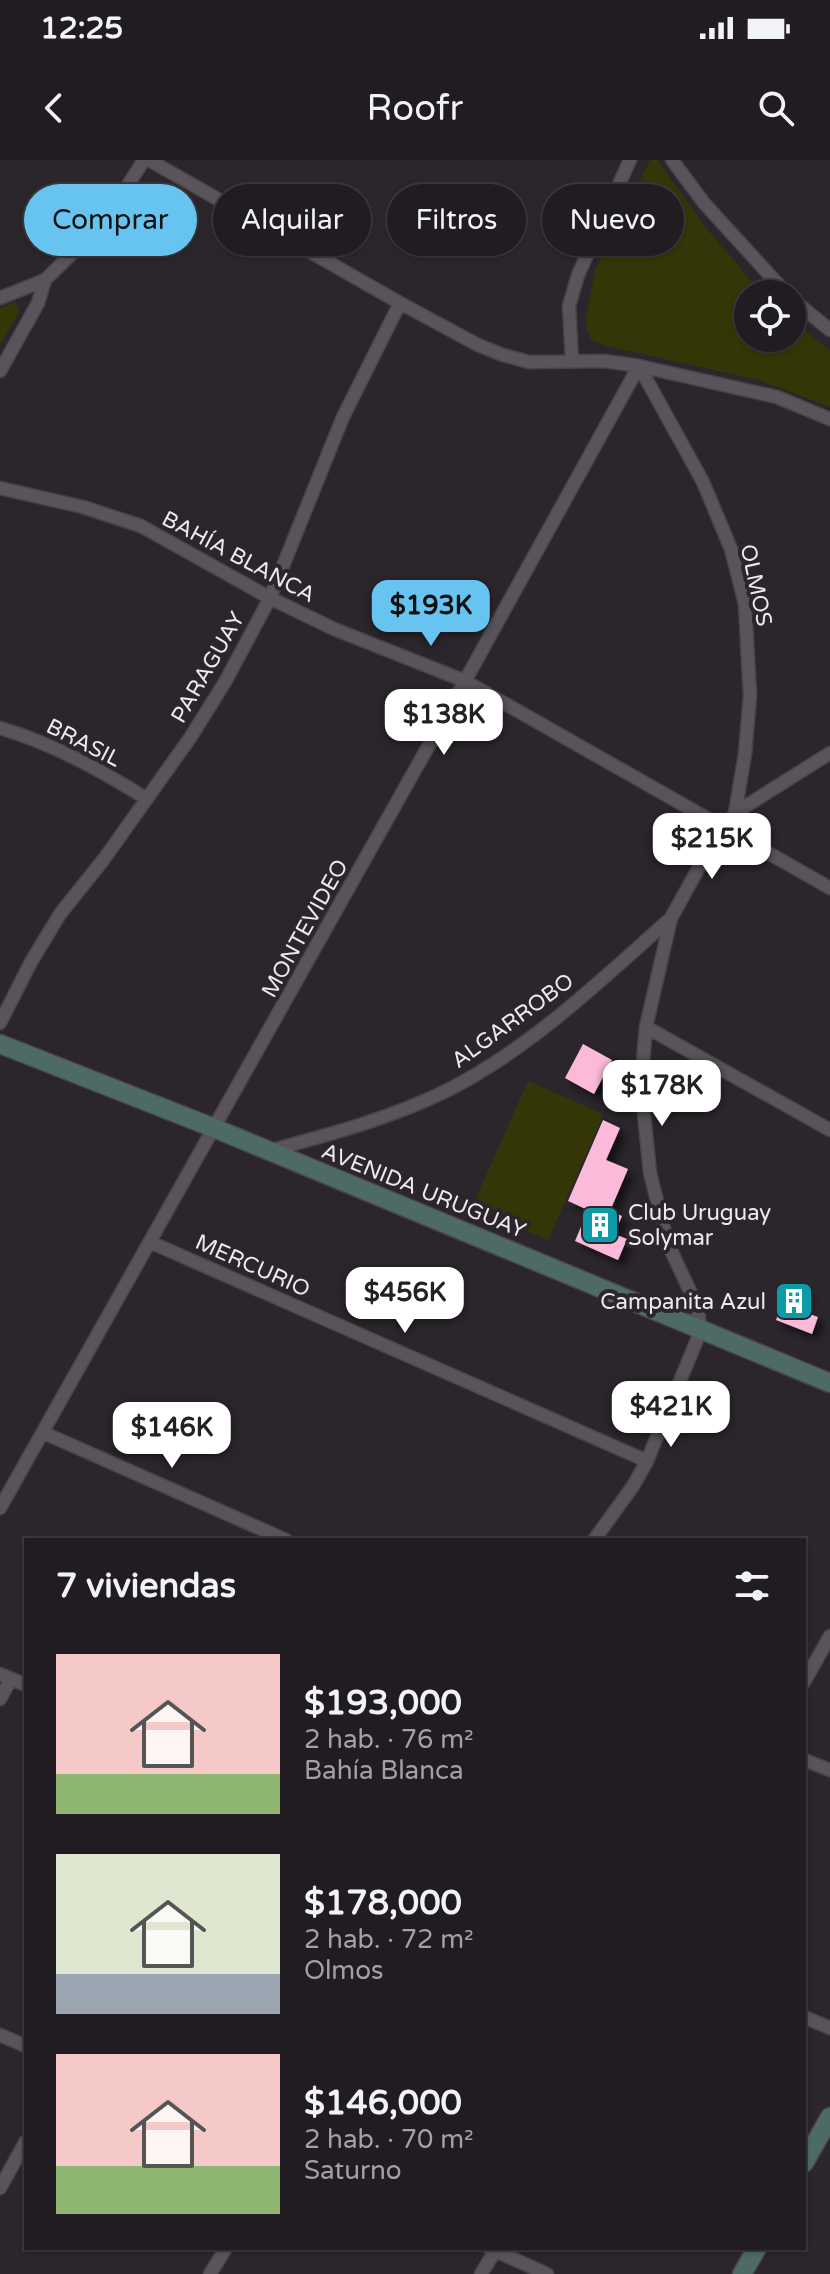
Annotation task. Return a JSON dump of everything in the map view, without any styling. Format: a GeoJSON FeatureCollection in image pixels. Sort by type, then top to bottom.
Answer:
{"type":"FeatureCollection","features":[{"type":"Feature","properties":{"kind":"street"},"geometry":{"type":"LineString","coordinates":[[0,298],[45,280],[105,221],[146,160],[400,303],[503,355],[529,362],[605,361],[639,366],[777,397],[830,419]]}},
{"type":"Feature","properties":{"kind":"street"},"geometry":{"type":"LineString","coordinates":[[572,360],[569,306],[575,285],[630,160]]}},
{"type":"Feature","properties":{"kind":"street"},"geometry":{"type":"LineString","coordinates":[[672,160],[704,203],[774,280]]}},
{"type":"Feature","properties":{"kind":"street"},"geometry":{"type":"LineString","coordinates":[[0,371],[38,303],[45,280]]}},
{"type":"Feature","properties":{"kind":"street","name":"PARAGUAY"},"geometry":{"type":"LineString","coordinates":[[0,1023],[60,914],[147,799],[218,693],[270,598],[343,417],[400,303]]}},
{"type":"Feature","properties":{"kind":"street"},"geometry":{"type":"LineString","coordinates":[[806,310],[830,330]]}},
{"type":"Feature","properties":{"kind":"street","name":"MONTEVIDEO"},"geometry":{"type":"LineString","coordinates":[[0,1508],[639,366]]}},
{"type":"Feature","properties":{"kind":"street","name":"OLMOS"},"geometry":{"type":"LineString","coordinates":[[639,366],[703,482],[731,549],[745,604],[750,696],[745,754],[735,813],[671,918]]}},
{"type":"Feature","properties":{"kind":"street","name":"BAHÍA BLANCA"},"geometry":{"type":"LineString","coordinates":[[0,488],[83,507],[141,526],[270,598],[334,629],[465,681],[830,888]]}},
{"type":"Feature","properties":{"kind":"street","name":"BRASIL"},"geometry":{"type":"LineString","coordinates":[[0,728],[37,739],[71,755],[147,799]]}},
{"type":"Feature","properties":{"kind":"street"},"geometry":{"type":"LineString","coordinates":[[735,813],[830,753]]}},
{"type":"Feature","properties":{"kind":"street"},"geometry":{"type":"LineString","coordinates":[[595,1538],[647,1461],[701,1330],[697,1306],[668,1244],[650,1173],[641,1084],[646,1027],[671,918]]}},
{"type":"Feature","properties":{"kind":"street","name":"ALGARROBO"},"geometry":{"type":"LineString","coordinates":[[267,1152],[383,1115],[447,1090],[505,1055],[556,1017],[671,918]]}},
{"type":"Feature","properties":{"kind":"street"},"geometry":{"type":"LineString","coordinates":[[646,1027],[830,1130]]}},
{"type":"Feature","properties":{"kind":"street","name":"AVENIDA URUGUAY"},"geometry":{"type":"LineString","coordinates":[[0,1044],[214,1128],[830,1383]]}},
{"type":"Feature","properties":{"kind":"street","name":"MERCURIO"},"geometry":{"type":"LineString","coordinates":[[150,1242],[647,1461]]}},
{"type":"Feature","properties":{"kind":"street"},"geometry":{"type":"LineString","coordinates":[[44,1433],[281,1538]]}},
{"type":"Feature","properties":{"kind":"street"},"geometry":{"type":"LineString","coordinates":[[806,1678],[830,1636]]}},
{"type":"Feature","properties":{"kind":"street"},"geometry":{"type":"LineString","coordinates":[[0,1699],[5,1676],[24,1684]]}},
{"type":"Feature","properties":{"kind":"street"},"geometry":{"type":"LineString","coordinates":[[806,1761],[830,1770]]}},
{"type":"Feature","properties":{"kind":"street"},"geometry":{"type":"LineString","coordinates":[[806,2018],[830,2028]]}},
{"type":"Feature","properties":{"kind":"street"},"geometry":{"type":"LineString","coordinates":[[0,2035],[24,2045]]}},
{"type":"Feature","properties":{"kind":"street"},"geometry":{"type":"LineString","coordinates":[[806,2159],[830,2117]]}},
{"type":"Feature","properties":{"kind":"street"},"geometry":{"type":"LineString","coordinates":[[0,2188],[24,2145]]}},
{"type":"Feature","properties":{"kind":"street"},"geometry":{"type":"LineString","coordinates":[[210,2274],[225,2250]]}},
{"type":"Feature","properties":{"kind":"street"},"geometry":{"type":"LineString","coordinates":[[481,2274],[493,2250]]}},
{"type":"Feature","properties":{"kind":"street"},"geometry":{"type":"LineString","coordinates":[[496,2250],[547,2274]]}},
{"type":"Feature","properties":{"kind":"street"},"geometry":{"type":"LineString","coordinates":[[742,2274],[756,2250]]}},
{"type":"Feature","properties":{"kind":"shaded area"},"geometry":{"type":"Polygon","coordinates":[[[650,160],[657,160],[674,184],[638,184],[650,160]]]}},
{"type":"Feature","properties":{"kind":"shaded area"},"geometry":{"type":"Polygon","coordinates":[[[684,197],[750,280],[734,280],[734,352],[806,352],[806,331],[830,351],[830,407],[759,380],[591,340],[585,323],[595,270],[602,256],[684,256],[684,197]]]}},
{"type":"Feature","properties":{"kind":"shaded area"},"geometry":{"type":"Polygon","coordinates":[[[16,302],[19,312],[0,345],[0,308],[16,302]]]}},
{"type":"Feature","properties":{"kind":"shaded area"},"geometry":{"type":"Polygon","coordinates":[[[528,1081],[604,1114],[548,1240],[472,1207],[528,1081]]]}},
{"type":"Feature","properties":{"kind":"building"},"geometry":{"type":"Polygon","coordinates":[[[583,1044],[612,1060],[594,1094],[565,1078],[583,1044]]]}},
{"type":"Feature","properties":{"kind":"building"},"geometry":{"type":"Polygon","coordinates":[[[603,1120],[620,1128],[606,1160],[628,1169],[610,1211],[622,1216],[614,1234],[627,1239],[618,1260],[575,1241],[588,1210],[568,1201],[603,1120]]]}},
{"type":"Feature","properties":{"kind":"building","name":"Campanita Azul"},"geometry":{"type":"Polygon","coordinates":[[[789,1285],[808,1292],[801,1311],[818,1317],[812,1334],[776,1320],[789,1285]]]}},
{"type":"Feature","properties":{"kind":"place","name":"Club Uruguay Solymar"},"geometry":{"type":"Point","coordinates":[600,1225]}},
{"type":"Feature","properties":{"kind":"place","name":"Campanita Azul"},"geometry":{"type":"Point","coordinates":[794,1301]}}]}
